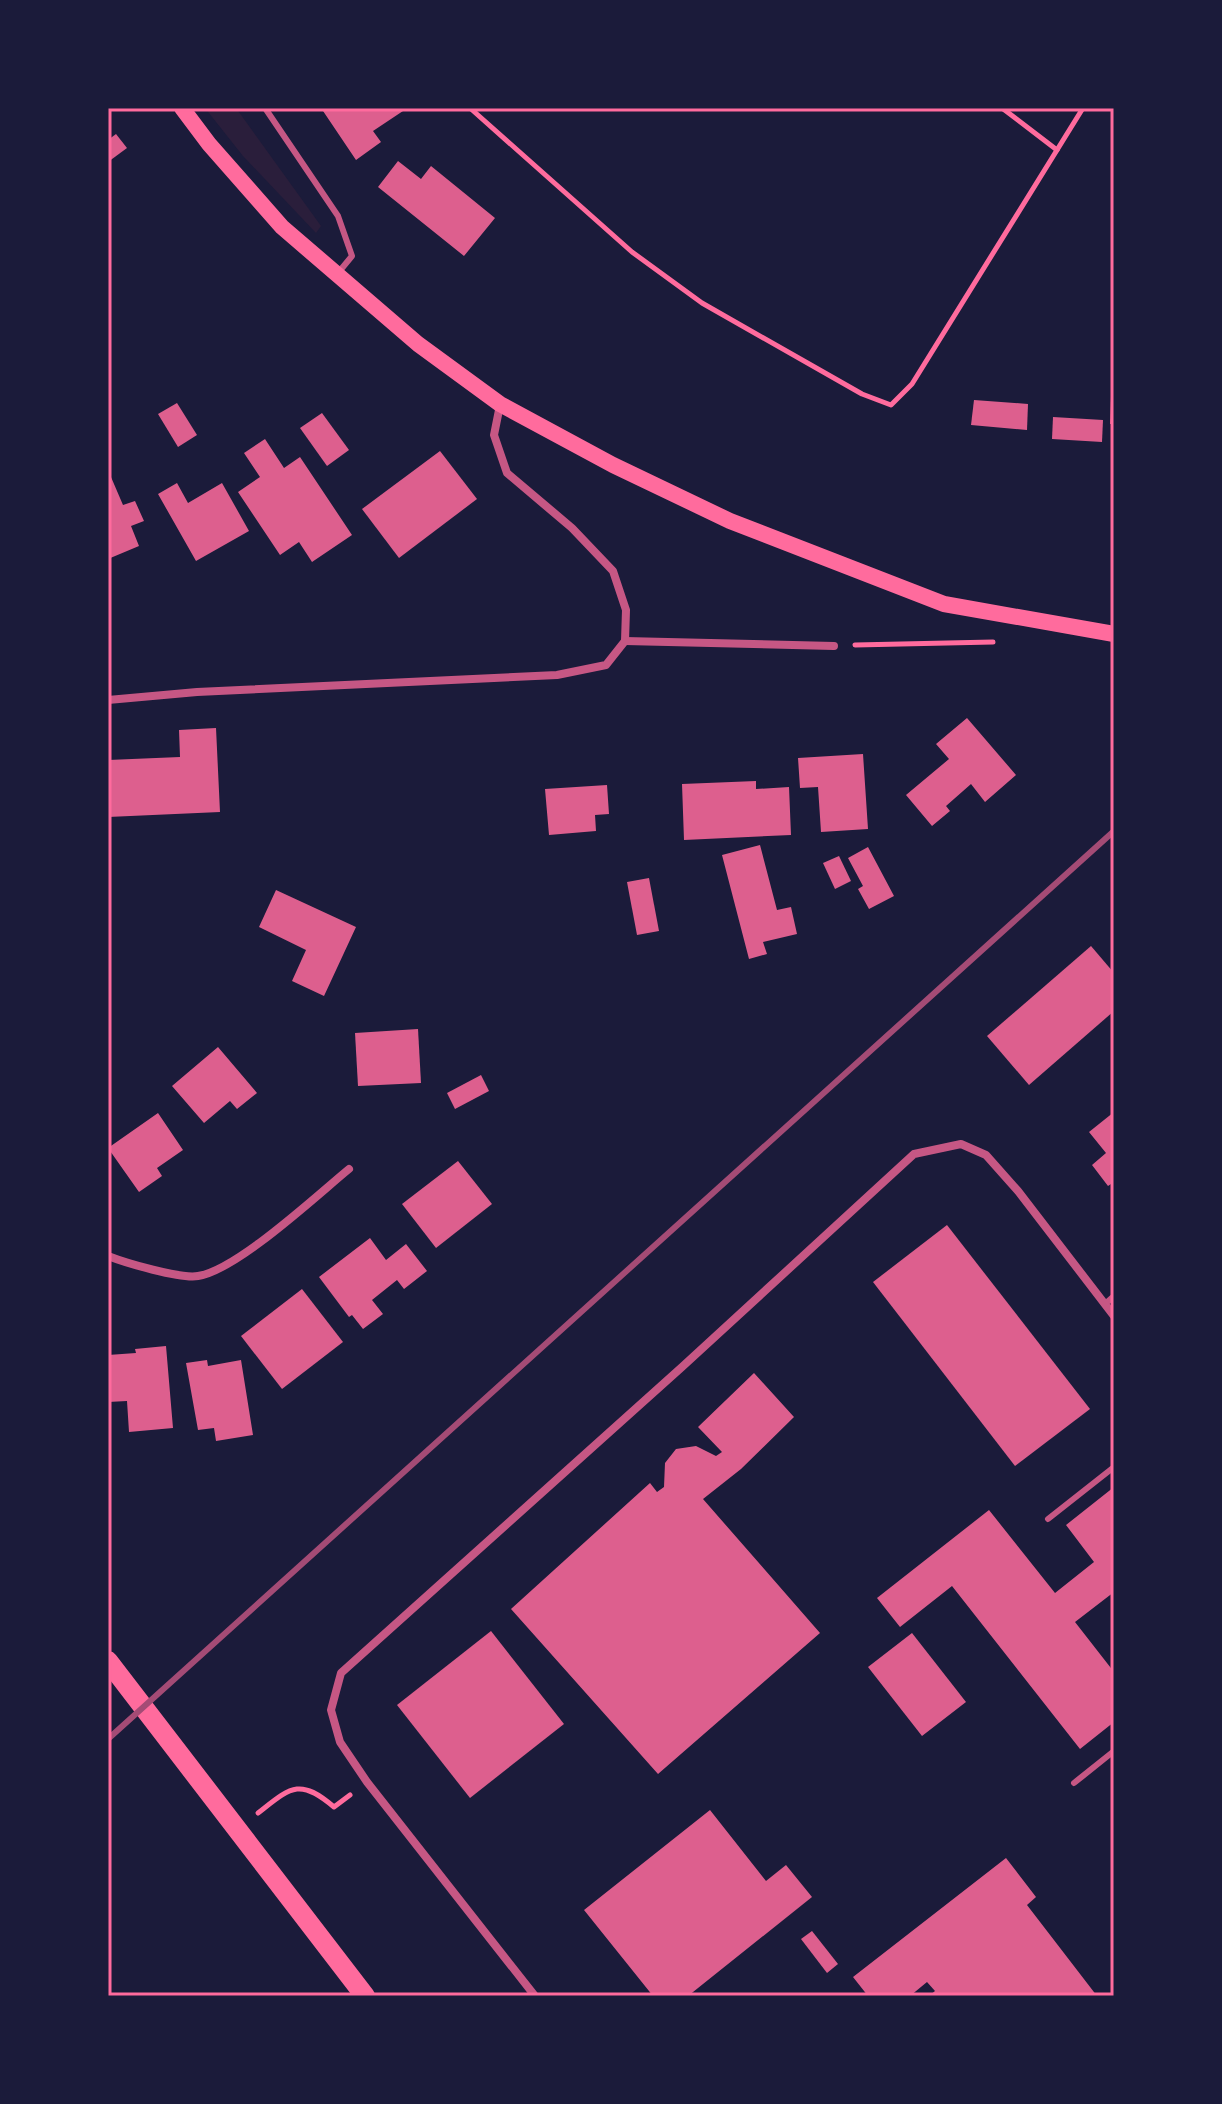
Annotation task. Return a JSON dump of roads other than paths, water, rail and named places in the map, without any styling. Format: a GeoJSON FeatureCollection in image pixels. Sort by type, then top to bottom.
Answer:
{"type":"FeatureCollection","features":[{"type":"Feature","properties":{"kind":"main road"},"geometry":{"type":"LineString","coordinates":[[182,108],[209,144],[282,227],[418,344],[500,404],[613,465],[730,521],[944,604],[1114,634]]}},
{"type":"Feature","properties":{"kind":"main road"},"geometry":{"type":"LineString","coordinates":[[109,1662],[365,1996]]}},
{"type":"Feature","properties":{"kind":"street"},"geometry":{"type":"LineString","coordinates":[[108,700],[197,692],[557,675],[606,665],[625,641],[626,610],[613,571],[572,528],[507,473],[494,435],[500,404]]}},
{"type":"Feature","properties":{"kind":"street"},"geometry":{"type":"LineString","coordinates":[[625,641],[834,646]]}},
{"type":"Feature","properties":{"kind":"street"},"geometry":{"type":"LineString","coordinates":[[535,1996],[367,1782],[340,1742],[331,1710],[341,1673],[914,1154],[961,1144],[986,1155],[1018,1191],[1114,1316]]}},
{"type":"Feature","properties":{"kind":"street"},"geometry":{"type":"LineString","coordinates":[[108,1256],[133,1266],[197,1277],[237,1260],[349,1169]]}},
{"type":"Feature","properties":{"kind":"lane"},"geometry":{"type":"LineString","coordinates":[[265,108],[338,216],[352,256],[336,275]]}},
{"type":"Feature","properties":{"kind":"lane"},"geometry":{"type":"LineString","coordinates":[[1105,1304],[1114,1296]]}},
{"type":"Feature","properties":{"kind":"lane"},"geometry":{"type":"LineString","coordinates":[[1048,1519],[1114,1467]]}},
{"type":"Feature","properties":{"kind":"lane"},"geometry":{"type":"LineString","coordinates":[[1074,1783],[1114,1751]]}},
{"type":"Feature","properties":{"kind":"railway"},"geometry":{"type":"LineString","coordinates":[[108,1739],[1114,831]]}}]}
